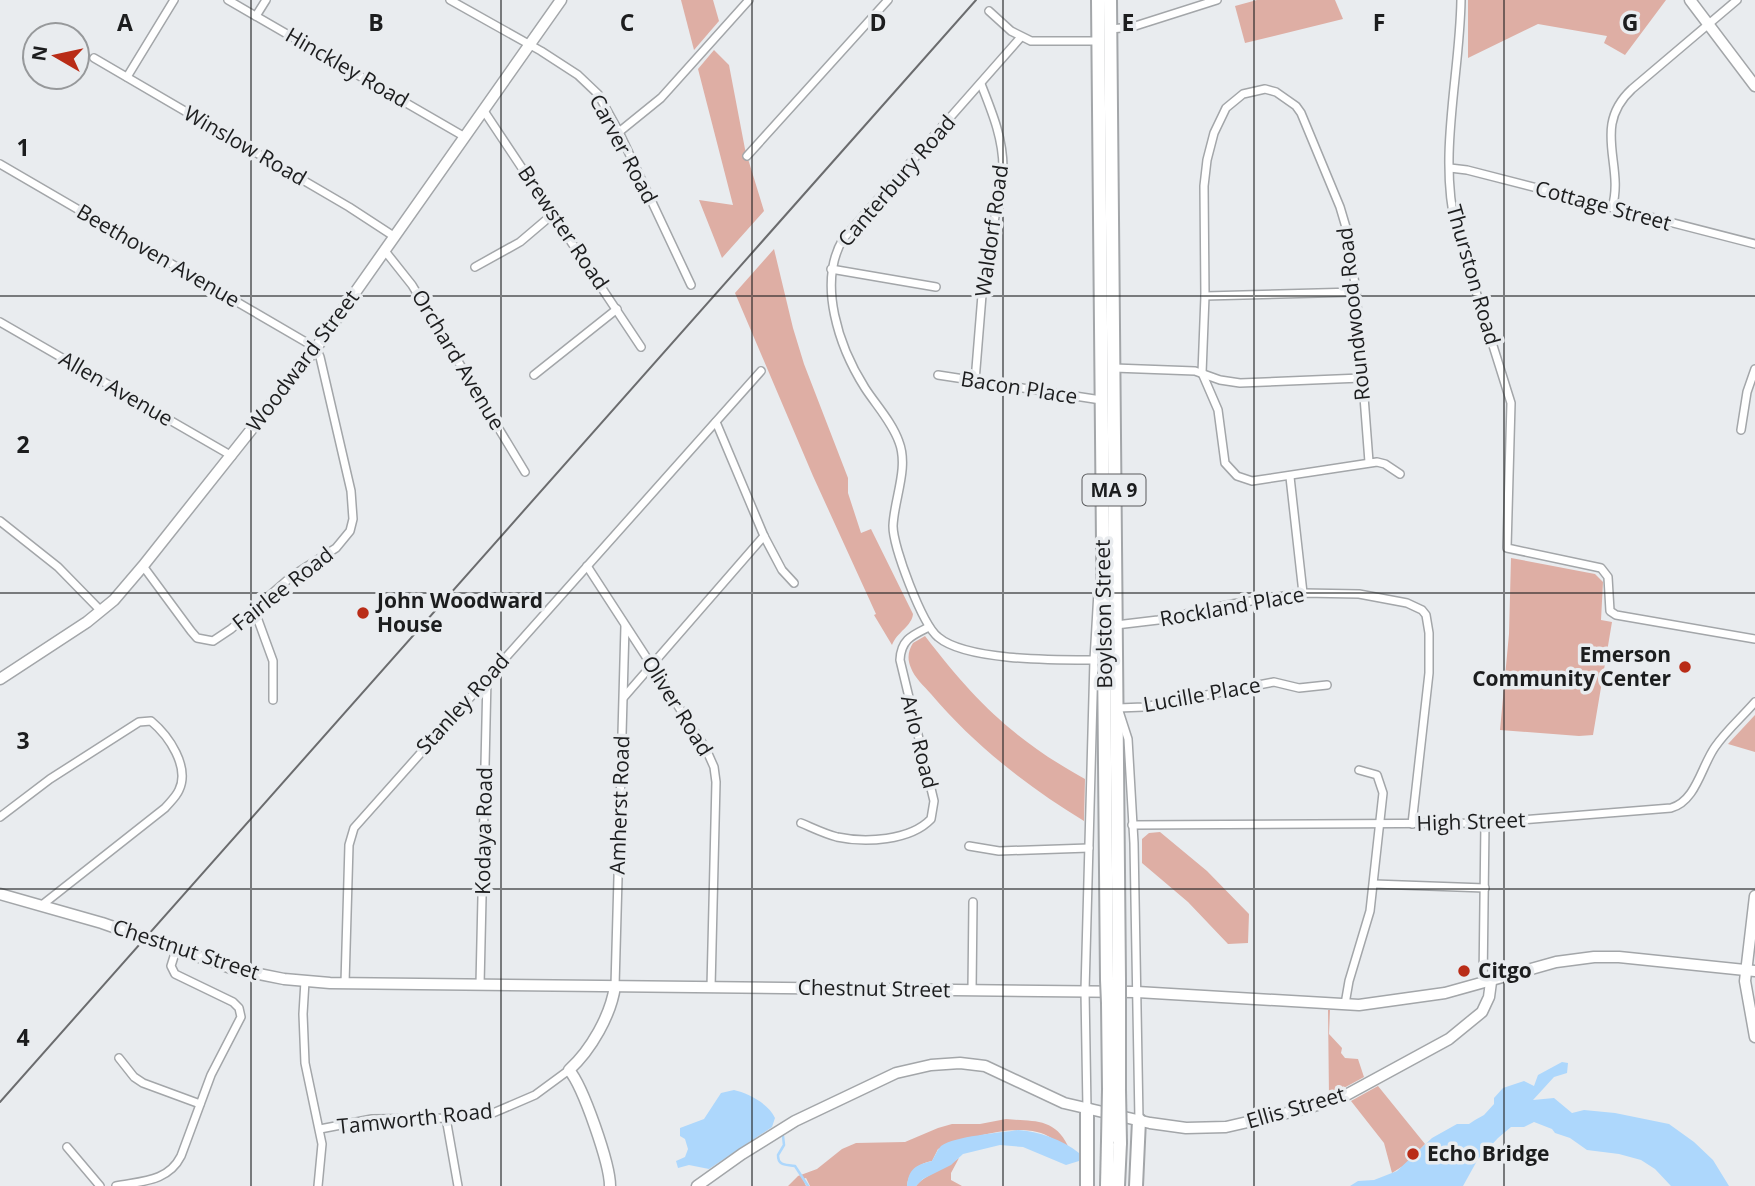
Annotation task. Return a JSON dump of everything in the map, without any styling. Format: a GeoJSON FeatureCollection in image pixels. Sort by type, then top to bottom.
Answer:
{"type":"FeatureCollection","features":[{"type":"Feature","properties":{"kind":"highway","name":"Boylston Street"},"geometry":{"type":"LineString","coordinates":[[1098,0],[1102,545],[1113,980]]}},
{"type":"Feature","properties":{"kind":"highway","name":"Boylston Street"},"geometry":{"type":"LineString","coordinates":[[1110,0],[1118,708],[1113,1003],[1114,1142],[1118,1186]]}},
{"type":"Feature","properties":{"kind":"highway"},"geometry":{"type":"LineString","coordinates":[[1087,1109],[1087,1186]]}},
{"type":"Feature","properties":{"kind":"highway"},"geometry":{"type":"LineString","coordinates":[[1136,1186],[1139,1120]]}},
{"type":"Feature","properties":{"kind":"highway","name":"Boylston Street"},"geometry":{"type":"LineString","coordinates":[[1107,1186],[1114,1142]]}},
{"type":"Feature","properties":{"kind":"main road","name":"Woodward Street"},"geometry":{"type":"LineString","coordinates":[[0,679],[69,636],[101,611],[143,566],[316,348],[561,0]]}},
{"type":"Feature","properties":{"kind":"main road"},"geometry":{"type":"LineString","coordinates":[[1690,0],[1755,86]]}},
{"type":"Feature","properties":{"kind":"main road","name":"Chestnut Street"},"geometry":{"type":"LineString","coordinates":[[0,894],[123,930],[234,969],[305,981],[345,983],[1137,992],[1366,1004],[1415,998],[1487,982],[1556,962],[1594,957],[1619,957],[1751,971]]}},
{"type":"Feature","properties":{"kind":"main road"},"geometry":{"type":"LineString","coordinates":[[1755,897],[1747,999],[1755,1037]]}},
{"type":"Feature","properties":{"kind":"main road","name":"Ellis Street"},"geometry":{"type":"LineString","coordinates":[[697,1186],[789,1125],[881,1080],[913,1068],[950,1063],[985,1066],[1056,1100],[1087,1109],[1186,1128],[1218,1128],[1308,1108],[1340,1098],[1460,1032],[1482,1012],[1489,997],[1487,982]]}},
{"type":"Feature","properties":{"kind":"main road","name":"Tamworth Road"},"geometry":{"type":"LineString","coordinates":[[569,1070],[591,1043],[611,1003],[615,986]]}},
{"type":"Feature","properties":{"kind":"main road"},"geometry":{"type":"LineString","coordinates":[[569,1070],[580,1087],[607,1162],[610,1186]]}},
{"type":"Feature","properties":{"kind":"street"},"geometry":{"type":"LineString","coordinates":[[127,77],[174,0]]}},
{"type":"Feature","properties":{"kind":"street","name":"Hinckley Road"},"geometry":{"type":"LineString","coordinates":[[228,0],[466,137]]}},
{"type":"Feature","properties":{"kind":"street"},"geometry":{"type":"LineString","coordinates":[[256,16],[266,0]]}},
{"type":"Feature","properties":{"kind":"street","name":"Carver Road"},"geometry":{"type":"LineString","coordinates":[[450,0],[530,45],[588,84],[598,94],[619,132],[691,285]]}},
{"type":"Feature","properties":{"kind":"street"},"geometry":{"type":"LineString","coordinates":[[619,132],[661,98],[749,0]]}},
{"type":"Feature","properties":{"kind":"street"},"geometry":{"type":"LineString","coordinates":[[747,156],[888,0]]}},
{"type":"Feature","properties":{"kind":"street"},"geometry":{"type":"LineString","coordinates":[[1111,29],[1132,27],[1217,0]]}},
{"type":"Feature","properties":{"kind":"street","name":"Thurston Road"},"geometry":{"type":"LineString","coordinates":[[1461,0],[1460,37],[1452,97],[1451,199],[1456,228],[1511,403],[1507,548],[1601,568],[1608,577],[1609,607],[1616,615],[1755,639]]}},
{"type":"Feature","properties":{"kind":"street"},"geometry":{"type":"LineString","coordinates":[[1612,208],[1615,193],[1610,132],[1617,106],[1632,89],[1737,0]]}},
{"type":"Feature","properties":{"kind":"street"},"geometry":{"type":"LineString","coordinates":[[989,11],[1021,37],[1039,42],[1098,41]]}},
{"type":"Feature","properties":{"kind":"street","name":"Canterbury Road"},"geometry":{"type":"LineString","coordinates":[[929,627],[899,555],[894,536],[894,515],[902,462],[900,442],[865,387],[845,347],[832,301],[831,269],[844,239],[1021,37]]}},
{"type":"Feature","properties":{"kind":"street","name":"Winslow Road"},"geometry":{"type":"LineString","coordinates":[[94,58],[349,207],[395,237]]}},
{"type":"Feature","properties":{"kind":"street","name":"Waldorf Road"},"geometry":{"type":"LineString","coordinates":[[975,382],[982,295],[1003,168],[1003,150],[981,84]]}},
{"type":"Feature","properties":{"kind":"street","name":"Roundwood Road"},"geometry":{"type":"LineString","coordinates":[[1202,373],[1207,160],[1214,133],[1226,108],[1233,100],[1253,90],[1265,89],[1286,98],[1301,113],[1345,220],[1356,292],[1368,462]]}},
{"type":"Feature","properties":{"kind":"street","name":"Brewster Road"},"geometry":{"type":"LineString","coordinates":[[484,111],[641,346]]}},
{"type":"Feature","properties":{"kind":"street","name":"Beethoven Avenue"},"geometry":{"type":"LineString","coordinates":[[0,164],[316,348]]}},
{"type":"Feature","properties":{"kind":"street","name":"Cottage Street"},"geometry":{"type":"LineString","coordinates":[[1450,168],[1467,170],[1755,244]]}},
{"type":"Feature","properties":{"kind":"street"},"geometry":{"type":"LineString","coordinates":[[475,267],[520,242],[553,214]]}},
{"type":"Feature","properties":{"kind":"street","name":"Orchard Avenue"},"geometry":{"type":"LineString","coordinates":[[385,251],[412,285],[525,472]]}},
{"type":"Feature","properties":{"kind":"street"},"geometry":{"type":"LineString","coordinates":[[831,269],[936,288]]}},
{"type":"Feature","properties":{"kind":"street"},"geometry":{"type":"LineString","coordinates":[[1205,296],[1356,292]]}},
{"type":"Feature","properties":{"kind":"street"},"geometry":{"type":"LineString","coordinates":[[534,375],[617,309]]}},
{"type":"Feature","properties":{"kind":"street","name":"Allen Avenue"},"geometry":{"type":"LineString","coordinates":[[0,322],[232,456]]}},
{"type":"Feature","properties":{"kind":"street","name":"Fairlee Road"},"geometry":{"type":"LineString","coordinates":[[143,566],[197,638],[213,641],[232,629],[292,576],[336,548],[350,531],[353,519],[351,491],[325,370],[316,348]]}},
{"type":"Feature","properties":{"kind":"street"},"geometry":{"type":"LineString","coordinates":[[1114,368],[1187,370],[1241,383],[1361,378]]}},
{"type":"Feature","properties":{"kind":"street"},"geometry":{"type":"LineString","coordinates":[[1741,430],[1747,392],[1755,369]]}},
{"type":"Feature","properties":{"kind":"street","name":"Stanley Road"},"geometry":{"type":"LineString","coordinates":[[345,983],[349,845],[354,828],[761,371]]}},
{"type":"Feature","properties":{"kind":"street"},"geometry":{"type":"LineString","coordinates":[[1202,373],[1218,410],[1223,454],[1230,470],[1245,480],[1290,477],[1368,462],[1385,464],[1400,474]]}},
{"type":"Feature","properties":{"kind":"street","name":"Bacon Place"},"geometry":{"type":"LineString","coordinates":[[938,375],[1101,400]]}},
{"type":"Feature","properties":{"kind":"street"},"geometry":{"type":"LineString","coordinates":[[716,422],[764,536],[782,570],[794,583]]}},
{"type":"Feature","properties":{"kind":"street"},"geometry":{"type":"LineString","coordinates":[[1290,477],[1303,593]]}},
{"type":"Feature","properties":{"kind":"street"},"geometry":{"type":"LineString","coordinates":[[0,521],[58,567],[101,611]]}},
{"type":"Feature","properties":{"kind":"street"},"geometry":{"type":"LineString","coordinates":[[623,698],[764,536]]}},
{"type":"Feature","properties":{"kind":"street"},"geometry":{"type":"LineString","coordinates":[[1087,1109],[1085,991],[1094,660],[1102,545]]}},
{"type":"Feature","properties":{"kind":"street","name":"Oliver Road"},"geometry":{"type":"LineString","coordinates":[[587,566],[706,748],[714,768],[716,782],[711,987]]}},
{"type":"Feature","properties":{"kind":"street","name":"Rockland Place"},"geometry":{"type":"LineString","coordinates":[[1116,625],[1158,620],[1232,604],[1303,593],[1341,592],[1398,601],[1416,607],[1426,615],[1429,633],[1428,696],[1412,824]]}},
{"type":"Feature","properties":{"kind":"street"},"geometry":{"type":"LineString","coordinates":[[254,609],[273,662],[273,699]]}},
{"type":"Feature","properties":{"kind":"street","name":"Amherst Road"},"geometry":{"type":"LineString","coordinates":[[615,986],[625,625]]}},
{"type":"Feature","properties":{"kind":"street"},"geometry":{"type":"LineString","coordinates":[[929,627],[938,637],[964,650],[1027,658],[1094,660]]}},
{"type":"Feature","properties":{"kind":"street","name":"Arlo Road"},"geometry":{"type":"LineString","coordinates":[[801,823],[838,837],[876,839],[909,833],[926,825],[931,819],[934,801],[900,660],[902,645],[906,639],[929,627]]}},
{"type":"Feature","properties":{"kind":"street","name":"Kodaya Road"},"geometry":{"type":"LineString","coordinates":[[480,985],[487,677]]}},
{"type":"Feature","properties":{"kind":"street","name":"Lucille Place"},"geometry":{"type":"LineString","coordinates":[[1118,708],[1144,707],[1274,682],[1299,688],[1327,685]]}},
{"type":"Feature","properties":{"kind":"street","name":"High Street"},"geometry":{"type":"LineString","coordinates":[[1132,825],[1485,823],[1660,809],[1679,805],[1692,792],[1715,746],[1755,702]]}},
{"type":"Feature","properties":{"kind":"street"},"geometry":{"type":"LineString","coordinates":[[1118,708],[1128,739],[1139,1120]]}},
{"type":"Feature","properties":{"kind":"street"},"geometry":{"type":"LineString","coordinates":[[0,817],[78,760],[139,722],[146,720],[158,727],[177,753],[182,781],[179,790],[165,808],[42,905]]}},
{"type":"Feature","properties":{"kind":"street"},"geometry":{"type":"LineString","coordinates":[[1345,1004],[1349,981],[1368,920],[1383,793],[1380,780],[1371,772],[1359,770]]}},
{"type":"Feature","properties":{"kind":"street"},"geometry":{"type":"LineString","coordinates":[[1485,823],[1487,982]]}},
{"type":"Feature","properties":{"kind":"street"},"geometry":{"type":"LineString","coordinates":[[969,846],[999,851],[1089,848]]}},
{"type":"Feature","properties":{"kind":"street"},"geometry":{"type":"LineString","coordinates":[[1374,884],[1485,888]]}},
{"type":"Feature","properties":{"kind":"street"},"geometry":{"type":"LineString","coordinates":[[972,990],[973,902]]}},
{"type":"Feature","properties":{"kind":"street"},"geometry":{"type":"LineString","coordinates":[[116,1186],[149,1181],[172,1169],[181,1156],[214,1068],[238,1026],[240,1012],[236,1005],[175,974],[171,966],[176,950]]}},
{"type":"Feature","properties":{"kind":"street"},"geometry":{"type":"LineString","coordinates":[[305,981],[305,1063],[320,1129],[322,1153],[318,1186]]}},
{"type":"Feature","properties":{"kind":"street"},"geometry":{"type":"LineString","coordinates":[[119,1058],[134,1077],[144,1083],[200,1104]]}},
{"type":"Feature","properties":{"kind":"street","name":"Tamworth Road"},"geometry":{"type":"LineString","coordinates":[[320,1129],[372,1119],[476,1116],[511,1107],[535,1096],[569,1070]]}},
{"type":"Feature","properties":{"kind":"street"},"geometry":{"type":"LineString","coordinates":[[446,1118],[458,1186]]}},
{"type":"Feature","properties":{"kind":"street"},"geometry":{"type":"LineString","coordinates":[[67,1147],[100,1186]]}},
{"type":"Feature","properties":{"kind":"shaded area"},"geometry":{"type":"Polygon","coordinates":[[[681,0],[713,0],[719,21],[694,50],[681,0]]]}},
{"type":"Feature","properties":{"kind":"shaded area"},"geometry":{"type":"Polygon","coordinates":[[[1257,0],[1335,0],[1343,19],[1245,43],[1235,6],[1257,0]]]}},
{"type":"Feature","properties":{"kind":"shaded area"},"geometry":{"type":"Polygon","coordinates":[[[1468,0],[1666,0],[1625,55],[1604,43],[1607,36],[1538,24],[1468,58],[1468,0]]]}},
{"type":"Feature","properties":{"kind":"shaded area"},"geometry":{"type":"Polygon","coordinates":[[[714,50],[729,65],[745,149],[764,211],[722,258],[699,200],[733,205],[698,69],[714,50]]]}},
{"type":"Feature","properties":{"kind":"shaded area"},"geometry":{"type":"Polygon","coordinates":[[[774,249],[804,364],[848,478],[848,493],[861,533],[871,529],[913,614],[892,645],[874,615],[876,614],[813,476],[735,293],[774,249]]]}},
{"type":"Feature","properties":{"kind":"shaded area"},"geometry":{"type":"Polygon","coordinates":[[[1511,558],[1595,574],[1603,582],[1601,620],[1612,622],[1593,735],[1500,730],[1509,634],[1511,558]]]}},
{"type":"Feature","properties":{"kind":"shaded area"},"geometry":{"type":"Polygon","coordinates":[[[925,636],[961,680],[997,717],[1037,749],[1085,779],[1084,821],[1002,764],[948,713],[914,675],[909,661],[910,649],[913,643],[925,636]]]}},
{"type":"Feature","properties":{"kind":"shaded area"},"geometry":{"type":"Polygon","coordinates":[[[1755,715],[1755,752],[1728,744],[1755,715]]]}},
{"type":"Feature","properties":{"kind":"shaded area"},"geometry":{"type":"Polygon","coordinates":[[[1160,832],[1207,871],[1249,914],[1248,943],[1228,944],[1188,902],[1142,863],[1142,839],[1149,833],[1160,832]]]}},
{"type":"Feature","properties":{"kind":"shaded area"},"geometry":{"type":"Polygon","coordinates":[[[1328,1010],[1329,1034],[1342,1048],[1341,1053],[1345,1058],[1358,1059],[1364,1077],[1329,1096],[1328,1010]]]}},
{"type":"Feature","properties":{"kind":"shaded area"},"geometry":{"type":"Polygon","coordinates":[[[1378,1086],[1425,1144],[1406,1164],[1392,1173],[1384,1143],[1351,1101],[1378,1086]]]}},
{"type":"Feature","properties":{"kind":"shaded area"},"geometry":{"type":"Polygon","coordinates":[[[1006,1119],[1034,1121],[1049,1126],[1056,1130],[1068,1146],[1037,1132],[1013,1130],[974,1137],[938,1149],[932,1161],[918,1166],[912,1172],[907,1186],[810,1186],[806,1178],[803,1179],[806,1186],[788,1186],[798,1176],[817,1169],[842,1149],[856,1143],[905,1142],[952,1124],[980,1124],[1006,1119]]]}},
{"type":"Feature","properties":{"kind":"shaded area"},"geometry":{"type":"Polygon","coordinates":[[[959,1158],[951,1173],[951,1180],[962,1186],[916,1186],[924,1178],[959,1158]]]}},
{"type":"Feature","properties":{"kind":"water"},"geometry":{"type":"Polygon","coordinates":[[[1562,1062],[1568,1063],[1567,1073],[1554,1077],[1533,1100],[1554,1098],[1572,1113],[1584,1110],[1615,1113],[1669,1124],[1713,1160],[1729,1186],[1671,1186],[1655,1169],[1641,1160],[1587,1150],[1570,1138],[1534,1122],[1524,1127],[1511,1127],[1498,1138],[1478,1159],[1463,1186],[1350,1186],[1358,1181],[1374,1180],[1397,1171],[1432,1138],[1457,1124],[1469,1124],[1484,1115],[1503,1088],[1524,1081],[1534,1086],[1538,1075],[1562,1062]]]}},
{"type":"Feature","properties":{"kind":"water"},"geometry":{"type":"Polygon","coordinates":[[[734,1090],[752,1096],[768,1108],[775,1118],[772,1127],[709,1169],[689,1165],[678,1168],[676,1161],[685,1157],[688,1149],[685,1139],[680,1136],[680,1128],[704,1119],[721,1093],[734,1090]]]}},
{"type":"Feature","properties":{"kind":"water"},"geometry":{"type":"Polygon","coordinates":[[[1018,1130],[1042,1134],[1066,1144],[1079,1153],[1079,1161],[1066,1165],[1023,1147],[1000,1145],[963,1154],[951,1165],[923,1179],[916,1186],[907,1186],[914,1168],[932,1161],[941,1146],[967,1137],[1018,1130]]]}},
{"type":"Feature","properties":{"kind":"waterway"},"geometry":{"type":"LineString","coordinates":[[783,1136],[784,1145],[778,1155],[780,1162],[795,1166],[808,1186]]}},
{"type":"Feature","properties":{"kind":"tram line"},"geometry":{"type":"LineString","coordinates":[[0,1102],[976,0]]}},
{"type":"Feature","properties":{"kind":"place","name":"John Woodward House"},"geometry":{"type":"Point","coordinates":[363,613]}},
{"type":"Feature","properties":{"kind":"place","name":"Emerson Community Center"},"geometry":{"type":"Point","coordinates":[1685,667]}},
{"type":"Feature","properties":{"kind":"place","name":"Citgo"},"geometry":{"type":"Point","coordinates":[1464,971]}},
{"type":"Feature","properties":{"kind":"place","name":"Echo Bridge"},"geometry":{"type":"Point","coordinates":[1413,1154]}}]}
